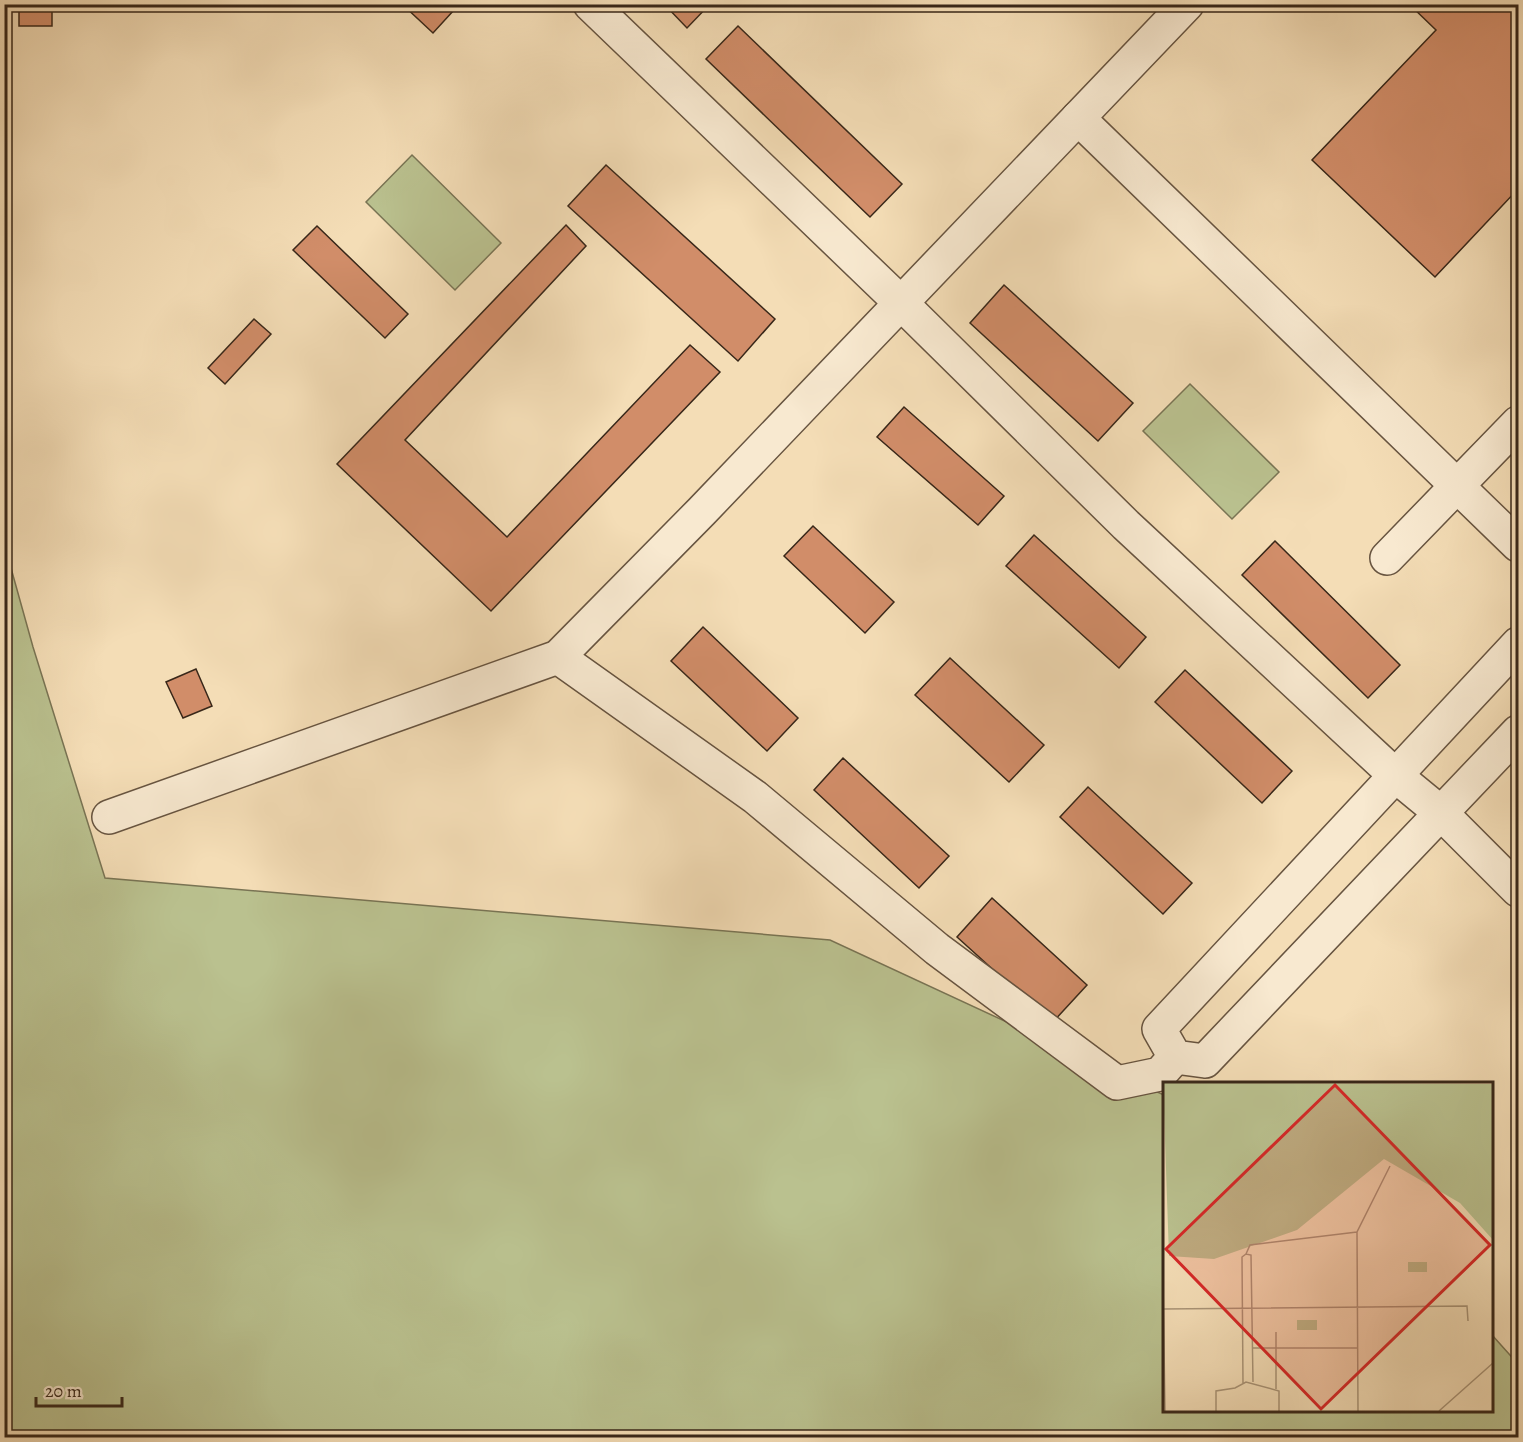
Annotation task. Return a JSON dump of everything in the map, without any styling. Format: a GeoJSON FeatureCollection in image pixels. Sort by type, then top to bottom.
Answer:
{"type":"FeatureCollection","features":[{"type":"Feature","properties":{"kind":"lane"},"geometry":{"type":"LineString","coordinates":[[590,4],[901,303],[1126,525],[1396,776],[1441,813],[1518,890]]}},
{"type":"Feature","properties":{"kind":"lane"},"geometry":{"type":"LineString","coordinates":[[109,817],[558,657],[702,512],[1187,4]]}},
{"type":"Feature","properties":{"kind":"lane"},"geometry":{"type":"LineString","coordinates":[[1078,118],[1518,545]]}},
{"type":"Feature","properties":{"kind":"lane"},"geometry":{"type":"LineString","coordinates":[[1387,558],[1518,423]]}},
{"type":"Feature","properties":{"kind":"lane"},"geometry":{"type":"LineString","coordinates":[[1175,1058],[1159,1029],[1518,644]]}},
{"type":"Feature","properties":{"kind":"lane"},"geometry":{"type":"LineString","coordinates":[[558,657],[755,797],[937,949],[1117,1083],[1160,1074],[1175,1058]]}},
{"type":"Feature","properties":{"kind":"lane"},"geometry":{"type":"LineString","coordinates":[[1175,1058],[1205,1060],[1518,732]]}},
{"type":"Feature","properties":{"kind":"green space"},"geometry":{"type":"Polygon","coordinates":[[[412,155],[501,243],[455,290],[366,202],[412,155]]]}},
{"type":"Feature","properties":{"kind":"green space"},"geometry":{"type":"Polygon","coordinates":[[[1190,384],[1279,472],[1232,519],[1143,431],[1190,384]]]}},
{"type":"Feature","properties":{"kind":"green space"},"geometry":{"type":"Polygon","coordinates":[[[4,543],[33,647],[105,878],[830,940],[1163,1095],[1163,1412],[1493,1412],[1493,1336],[1518,1364],[1518,1423],[1505,1438],[5,1437],[4,543]]]}},
{"type":"Feature","properties":{"kind":"building"},"geometry":{"type":"Polygon","coordinates":[[[19,4],[52,4],[52,26],[19,26],[19,4]]]}},
{"type":"Feature","properties":{"kind":"building"},"geometry":{"type":"Polygon","coordinates":[[[402,4],[448,4],[454,10],[433,33],[402,4]]]}},
{"type":"Feature","properties":{"kind":"building"},"geometry":{"type":"Polygon","coordinates":[[[664,4],[710,4],[687,28],[664,4]]]}},
{"type":"Feature","properties":{"kind":"building"},"geometry":{"type":"Polygon","coordinates":[[[1409,4],[1506,4],[1518,17],[1518,189],[1435,277],[1312,160],[1436,30],[1409,4]]]}},
{"type":"Feature","properties":{"kind":"building"},"geometry":{"type":"Polygon","coordinates":[[[738,26],[902,184],[870,217],[706,59],[738,26]]]}},
{"type":"Feature","properties":{"kind":"building"},"geometry":{"type":"Polygon","coordinates":[[[606,165],[775,319],[738,361],[568,206],[606,165]]]}},
{"type":"Feature","properties":{"kind":"building"},"geometry":{"type":"Polygon","coordinates":[[[566,225],[586,246],[405,440],[507,537],[690,345],[720,372],[491,611],[337,464],[566,225]]]}},
{"type":"Feature","properties":{"kind":"building"},"geometry":{"type":"Polygon","coordinates":[[[317,226],[408,314],[385,338],[293,250],[317,226]]]}},
{"type":"Feature","properties":{"kind":"building"},"geometry":{"type":"Polygon","coordinates":[[[1004,285],[1133,403],[1098,441],[970,323],[1004,285]]]}},
{"type":"Feature","properties":{"kind":"building"},"geometry":{"type":"Polygon","coordinates":[[[254,319],[271,334],[225,384],[208,368],[254,319]]]}},
{"type":"Feature","properties":{"kind":"building"},"geometry":{"type":"Polygon","coordinates":[[[904,407],[1004,496],[978,525],[877,437],[904,407]]]}},
{"type":"Feature","properties":{"kind":"building"},"geometry":{"type":"Polygon","coordinates":[[[813,526],[894,602],[865,633],[784,556],[813,526]]]}},
{"type":"Feature","properties":{"kind":"building"},"geometry":{"type":"Polygon","coordinates":[[[1034,535],[1146,637],[1119,668],[1006,566],[1034,535]]]}},
{"type":"Feature","properties":{"kind":"building"},"geometry":{"type":"Polygon","coordinates":[[[1275,541],[1400,665],[1368,698],[1242,575],[1275,541]]]}},
{"type":"Feature","properties":{"kind":"building"},"geometry":{"type":"Polygon","coordinates":[[[703,627],[798,718],[767,751],[671,661],[703,627]]]}},
{"type":"Feature","properties":{"kind":"building"},"geometry":{"type":"Polygon","coordinates":[[[950,658],[1044,745],[1009,782],[915,695],[950,658]]]}},
{"type":"Feature","properties":{"kind":"building"},"geometry":{"type":"Polygon","coordinates":[[[196,669],[212,706],[183,718],[166,682],[196,669]]]}},
{"type":"Feature","properties":{"kind":"building"},"geometry":{"type":"Polygon","coordinates":[[[1185,670],[1292,771],[1262,803],[1155,702],[1185,670]]]}},
{"type":"Feature","properties":{"kind":"building"},"geometry":{"type":"Polygon","coordinates":[[[843,758],[949,856],[919,888],[814,790],[843,758]]]}},
{"type":"Feature","properties":{"kind":"building"},"geometry":{"type":"Polygon","coordinates":[[[1088,787],[1192,883],[1163,914],[1060,817],[1088,787]]]}},
{"type":"Feature","properties":{"kind":"building"},"geometry":{"type":"Polygon","coordinates":[[[992,898],[1087,985],[1052,1023],[957,937],[992,898]]]}}]}
